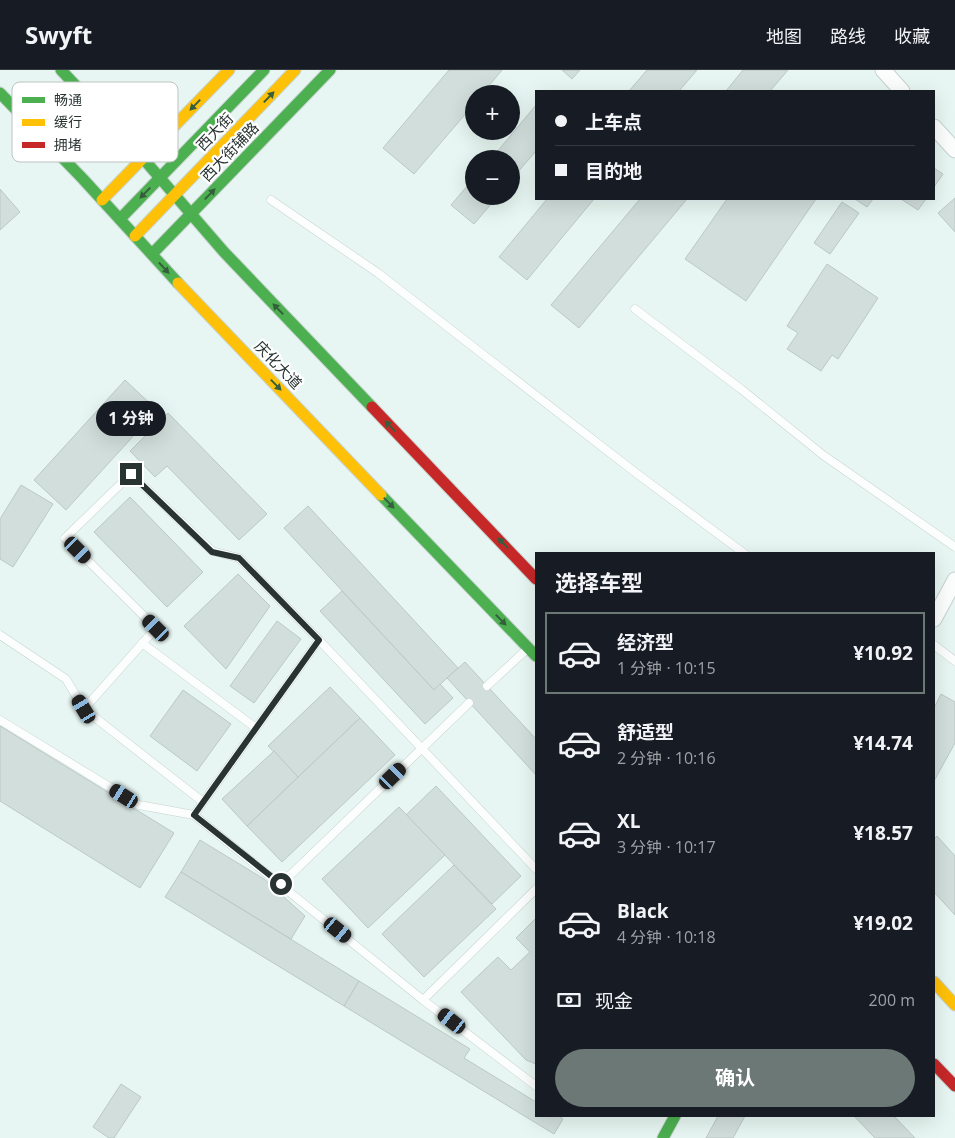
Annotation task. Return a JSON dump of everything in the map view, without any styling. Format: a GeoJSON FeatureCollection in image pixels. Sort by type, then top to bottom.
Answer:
{"type":"FeatureCollection","features":[{"type":"Feature","properties":{"kind":"main road"},"geometry":{"type":"LineString","coordinates":[[61,70],[72,82]]}},
{"type":"Feature","properties":{"kind":"main road"},"geometry":{"type":"LineString","coordinates":[[178,122],[229,70]]}},
{"type":"Feature","properties":{"kind":"main road","name":"西大街"},"geometry":{"type":"LineString","coordinates":[[178,159],[264,70]]}},
{"type":"Feature","properties":{"kind":"main road","name":"西大街"},"geometry":{"type":"LineString","coordinates":[[136,236],[295,70]]}},
{"type":"Feature","properties":{"kind":"main road","name":"西大街辅路"},"geometry":{"type":"LineString","coordinates":[[152,254],[330,70]]}},
{"type":"Feature","properties":{"kind":"main road","name":"庆化大道"},"geometry":{"type":"LineString","coordinates":[[0,93],[12,106]]}},
{"type":"Feature","properties":{"kind":"main road","name":"庆化大道"},"geometry":{"type":"LineString","coordinates":[[66,162],[532,652]]}},
{"type":"Feature","properties":{"kind":"main road"},"geometry":{"type":"LineString","coordinates":[[102,200],[139,162]]}},
{"type":"Feature","properties":{"kind":"main road"},"geometry":{"type":"LineString","coordinates":[[146,162],[224,252],[535,578]]}},
{"type":"Feature","properties":{"kind":"main road","name":"西大街"},"geometry":{"type":"LineString","coordinates":[[120,219],[175,162]]}},
{"type":"Feature","properties":{"kind":"main road"},"geometry":{"type":"LineString","coordinates":[[935,983],[955,1005]]}},
{"type":"Feature","properties":{"kind":"main road"},"geometry":{"type":"LineString","coordinates":[[935,1065],[955,1086]]}},
{"type":"Feature","properties":{"kind":"main road"},"geometry":{"type":"LineString","coordinates":[[663,1138],[674,1117]]}},
{"type":"Feature","properties":{"kind":"street"},"geometry":{"type":"LineString","coordinates":[[883,70],[901,90]]}},
{"type":"Feature","properties":{"kind":"street"},"geometry":{"type":"LineString","coordinates":[[935,128],[955,150]]}},
{"type":"Feature","properties":{"kind":"street"},"geometry":{"type":"LineString","coordinates":[[935,617],[955,580]]}},
{"type":"Feature","properties":{"kind":"lane"},"geometry":{"type":"LineString","coordinates":[[271,200],[378,273],[636,473],[742,552]]}},
{"type":"Feature","properties":{"kind":"lane"},"geometry":{"type":"LineString","coordinates":[[635,309],[741,388],[823,456],[955,547]]}},
{"type":"Feature","properties":{"kind":"lane"},"geometry":{"type":"LineString","coordinates":[[84,709],[156,628],[65,538],[131,474],[212,552],[239,558],[535,868]]}},
{"type":"Feature","properties":{"kind":"lane"},"geometry":{"type":"LineString","coordinates":[[0,635],[66,679],[84,709],[203,802]]}},
{"type":"Feature","properties":{"kind":"lane"},"geometry":{"type":"LineString","coordinates":[[194,815],[319,640]]}},
{"type":"Feature","properties":{"kind":"lane"},"geometry":{"type":"LineString","coordinates":[[142,643],[256,728]]}},
{"type":"Feature","properties":{"kind":"lane"},"geometry":{"type":"LineString","coordinates":[[935,646],[955,661]]}},
{"type":"Feature","properties":{"kind":"lane"},"geometry":{"type":"LineString","coordinates":[[487,686],[532,652]]}},
{"type":"Feature","properties":{"kind":"lane"},"geometry":{"type":"LineString","coordinates":[[281,884],[469,703]]}},
{"type":"Feature","properties":{"kind":"lane"},"geometry":{"type":"LineString","coordinates":[[0,720],[139,805],[194,815],[423,1000],[535,1085]]}},
{"type":"Feature","properties":{"kind":"lane"},"geometry":{"type":"LineString","coordinates":[[423,1000],[535,890]]}},
{"type":"Feature","properties":{"kind":"building"},"geometry":{"type":"Polygon","coordinates":[[[449,70],[502,70],[490,85],[465,85],[465,114],[414,174],[383,148],[449,70]]]}},
{"type":"Feature","properties":{"kind":"building"},"geometry":{"type":"Polygon","coordinates":[[[562,70],[580,70],[572,79],[562,70]]]}},
{"type":"Feature","properties":{"kind":"building"},"geometry":{"type":"Polygon","coordinates":[[[647,70],[697,70],[680,90],[630,90],[647,70]]]}},
{"type":"Feature","properties":{"kind":"building"},"geometry":{"type":"Polygon","coordinates":[[[743,70],[788,70],[771,90],[727,90],[743,70]]]}},
{"type":"Feature","properties":{"kind":"building"},"geometry":{"type":"Polygon","coordinates":[[[535,106],[535,152],[520,170],[520,150],[498,150],[507,140],[520,140],[520,124],[535,106]]]}},
{"type":"Feature","properties":{"kind":"building"},"geometry":{"type":"Polygon","coordinates":[[[935,169],[943,174],[935,186],[935,169]]]}},
{"type":"Feature","properties":{"kind":"building"},"geometry":{"type":"Polygon","coordinates":[[[0,189],[20,212],[0,230],[0,189]]]}},
{"type":"Feature","properties":{"kind":"building"},"geometry":{"type":"Polygon","coordinates":[[[465,189],[465,205],[490,205],[474,224],[451,205],[465,189]]]}},
{"type":"Feature","properties":{"kind":"building"},"geometry":{"type":"Polygon","coordinates":[[[955,198],[955,232],[938,213],[955,198]]]}},
{"type":"Feature","properties":{"kind":"building"},"geometry":{"type":"Polygon","coordinates":[[[546,200],[593,200],[527,280],[499,257],[546,200]]]}},
{"type":"Feature","properties":{"kind":"building"},"geometry":{"type":"Polygon","coordinates":[[[639,200],[686,200],[579,328],[551,305],[639,200]]]}},
{"type":"Feature","properties":{"kind":"building"},"geometry":{"type":"Polygon","coordinates":[[[726,200],[815,200],[746,301],[685,259],[726,200]]]}},
{"type":"Feature","properties":{"kind":"building"},"geometry":{"type":"Polygon","coordinates":[[[856,200],[872,200],[867,207],[856,200]]]}},
{"type":"Feature","properties":{"kind":"building"},"geometry":{"type":"Polygon","coordinates":[[[903,200],[925,200],[918,210],[903,200]]]}},
{"type":"Feature","properties":{"kind":"building"},"geometry":{"type":"Polygon","coordinates":[[[842,202],[859,213],[830,254],[814,243],[842,202]]]}},
{"type":"Feature","properties":{"kind":"building"},"geometry":{"type":"Polygon","coordinates":[[[827,264],[878,298],[838,359],[832,355],[821,371],[787,349],[798,333],[787,326],[827,264]]]}},
{"type":"Feature","properties":{"kind":"building"},"geometry":{"type":"Polygon","coordinates":[[[125,380],[157,410],[66,510],[34,480],[125,380]]]}},
{"type":"Feature","properties":{"kind":"building"},"geometry":{"type":"Polygon","coordinates":[[[168,413],[267,514],[239,540],[167,466],[155,477],[130,451],[168,413]]]}},
{"type":"Feature","properties":{"kind":"building"},"geometry":{"type":"Polygon","coordinates":[[[21,485],[53,504],[13,567],[0,559],[0,519],[21,485]]]}},
{"type":"Feature","properties":{"kind":"building"},"geometry":{"type":"Polygon","coordinates":[[[130,497],[203,572],[167,607],[94,532],[130,497]]]}},
{"type":"Feature","properties":{"kind":"building"},"geometry":{"type":"Polygon","coordinates":[[[308,506],[458,668],[434,690],[284,528],[308,506]]]}},
{"type":"Feature","properties":{"kind":"building"},"geometry":{"type":"Polygon","coordinates":[[[238,574],[270,606],[226,669],[184,626],[238,574]]]}},
{"type":"Feature","properties":{"kind":"building"},"geometry":{"type":"Polygon","coordinates":[[[342,591],[434,690],[440,684],[453,698],[425,724],[320,611],[342,591]]]}},
{"type":"Feature","properties":{"kind":"building"},"geometry":{"type":"Polygon","coordinates":[[[277,621],[301,639],[254,703],[230,686],[277,621]]]}},
{"type":"Feature","properties":{"kind":"building"},"geometry":{"type":"Polygon","coordinates":[[[465,662],[535,738],[535,774],[447,678],[465,662]]]}},
{"type":"Feature","properties":{"kind":"building"},"geometry":{"type":"Polygon","coordinates":[[[330,687],[360,718],[298,777],[268,746],[330,687]]]}},
{"type":"Feature","properties":{"kind":"building"},"geometry":{"type":"Polygon","coordinates":[[[183,690],[231,724],[197,771],[150,736],[183,690]]]}},
{"type":"Feature","properties":{"kind":"building"},"geometry":{"type":"Polygon","coordinates":[[[941,694],[955,702],[955,743],[935,779],[935,706],[941,694]]]}},
{"type":"Feature","properties":{"kind":"building"},"geometry":{"type":"Polygon","coordinates":[[[360,718],[395,755],[282,862],[247,826],[360,718]]]}},
{"type":"Feature","properties":{"kind":"building"},"geometry":{"type":"Polygon","coordinates":[[[0,726],[174,833],[140,888],[0,801],[0,726]]]}},
{"type":"Feature","properties":{"kind":"building"},"geometry":{"type":"Polygon","coordinates":[[[274,751],[298,777],[247,826],[222,799],[274,751]]]}},
{"type":"Feature","properties":{"kind":"building"},"geometry":{"type":"Polygon","coordinates":[[[436,786],[521,876],[492,904],[406,815],[436,786]]]}},
{"type":"Feature","properties":{"kind":"building"},"geometry":{"type":"Polygon","coordinates":[[[399,807],[445,855],[368,928],[322,879],[399,807]]]}},
{"type":"Feature","properties":{"kind":"building"},"geometry":{"type":"Polygon","coordinates":[[[937,836],[955,856],[955,915],[935,893],[935,838],[937,836]]]}},
{"type":"Feature","properties":{"kind":"building"},"geometry":{"type":"Polygon","coordinates":[[[200,840],[264,879],[305,916],[291,939],[181,872],[200,840]]]}},
{"type":"Feature","properties":{"kind":"building"},"geometry":{"type":"Polygon","coordinates":[[[454,865],[496,909],[424,977],[382,934],[454,865]]]}},
{"type":"Feature","properties":{"kind":"building"},"geometry":{"type":"Polygon","coordinates":[[[181,872],[359,981],[344,1006],[165,897],[181,872]]]}},
{"type":"Feature","properties":{"kind":"building"},"geometry":{"type":"Polygon","coordinates":[[[535,919],[535,1064],[526,1060],[461,992],[498,957],[511,970],[530,952],[516,938],[535,919]]]}},
{"type":"Feature","properties":{"kind":"building"},"geometry":{"type":"Polygon","coordinates":[[[359,981],[470,1049],[464,1058],[535,1101],[535,1117],[560,1117],[563,1119],[554,1134],[344,1006],[359,981]]]}},
{"type":"Feature","properties":{"kind":"building"},"geometry":{"type":"Polygon","coordinates":[[[121,1084],[141,1097],[114,1138],[109,1138],[93,1127],[121,1084]]]}},
{"type":"Feature","properties":{"kind":"building"},"geometry":{"type":"Polygon","coordinates":[[[717,1117],[744,1117],[733,1138],[706,1138],[717,1117]]]}},
{"type":"Feature","properties":{"kind":"building"},"geometry":{"type":"Polygon","coordinates":[[[855,1117],[895,1117],[915,1138],[875,1138],[855,1117]]]}},
{"type":"Feature","properties":{"kind":"traffic: fast"},"geometry":{"type":"LineString","coordinates":[[61,70],[72,82]]}},
{"type":"Feature","properties":{"kind":"traffic: fast"},"geometry":{"type":"LineString","coordinates":[[178,159],[264,70]]}},
{"type":"Feature","properties":{"kind":"traffic: fast"},"geometry":{"type":"LineString","coordinates":[[152,254],[330,70]]}},
{"type":"Feature","properties":{"kind":"traffic: fast"},"geometry":{"type":"LineString","coordinates":[[0,93],[12,105]]}},
{"type":"Feature","properties":{"kind":"traffic: fast"},"geometry":{"type":"LineString","coordinates":[[67,162],[178,283]]}},
{"type":"Feature","properties":{"kind":"traffic: fast"},"geometry":{"type":"LineString","coordinates":[[146,162],[224,252],[372,407]]}},
{"type":"Feature","properties":{"kind":"traffic: fast"},"geometry":{"type":"LineString","coordinates":[[120,219],[175,162]]}},
{"type":"Feature","properties":{"kind":"traffic: fast"},"geometry":{"type":"LineString","coordinates":[[381,495],[535,655]]}},
{"type":"Feature","properties":{"kind":"traffic: fast"},"geometry":{"type":"LineString","coordinates":[[663,1138],[674,1117]]}},
{"type":"Feature","properties":{"kind":"traffic: slow"},"geometry":{"type":"LineString","coordinates":[[178,122],[229,70]]}},
{"type":"Feature","properties":{"kind":"traffic: slow"},"geometry":{"type":"LineString","coordinates":[[135,236],[295,70]]}},
{"type":"Feature","properties":{"kind":"traffic: slow"},"geometry":{"type":"LineString","coordinates":[[102,200],[139,162]]}},
{"type":"Feature","properties":{"kind":"traffic: slow"},"geometry":{"type":"LineString","coordinates":[[178,283],[381,495]]}},
{"type":"Feature","properties":{"kind":"traffic: slow"},"geometry":{"type":"LineString","coordinates":[[935,983],[955,1005]]}},
{"type":"Feature","properties":{"kind":"traffic: jam"},"geometry":{"type":"LineString","coordinates":[[372,407],[535,578]]}},
{"type":"Feature","properties":{"kind":"traffic: jam"},"geometry":{"type":"LineString","coordinates":[[935,1065],[955,1086]]}},
{"type":"Feature","properties":{"kind":"route"},"geometry":{"type":"LineString","coordinates":[[131,474],[212,552],[239,558],[319,640],[194,815],[281,884]]}}]}
